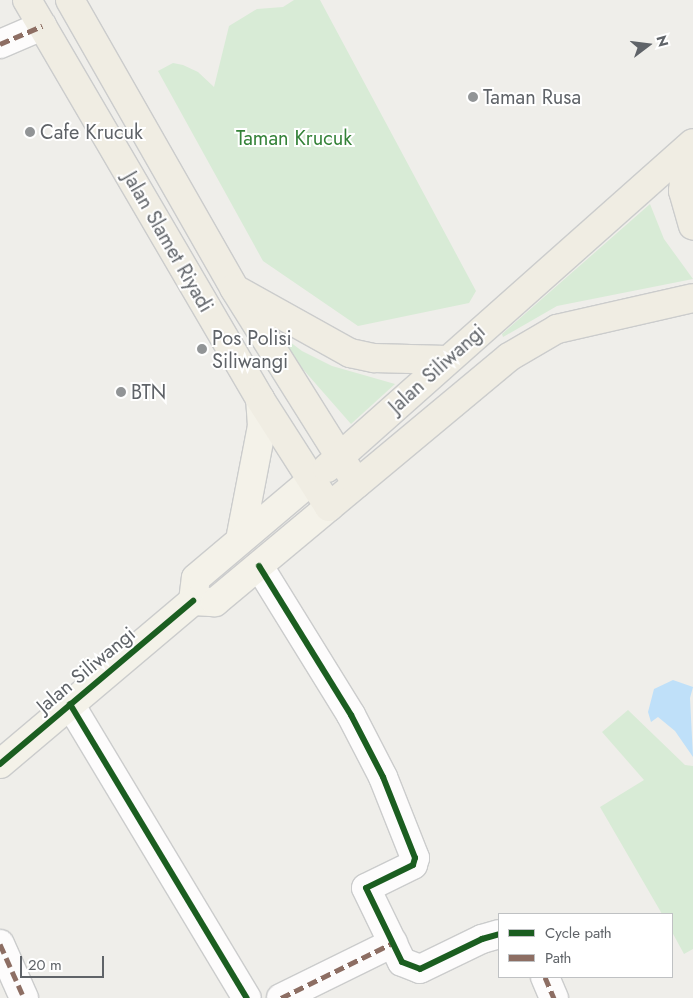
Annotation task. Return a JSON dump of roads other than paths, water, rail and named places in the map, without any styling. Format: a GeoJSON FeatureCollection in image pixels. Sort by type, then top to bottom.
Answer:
{"type":"FeatureCollection","features":[{"type":"Feature","properties":{"kind":"highway","name":"Jalan Slamet Riyadi"},"geometry":{"type":"LineString","coordinates":[[27,0],[260,399],[329,507]]}},
{"type":"Feature","properties":{"kind":"highway","name":"Jalan Slamet Riyadi"},"geometry":{"type":"LineString","coordinates":[[70,0],[234,288],[357,484]]}},
{"type":"Feature","properties":{"kind":"highway"},"geometry":{"type":"LineString","coordinates":[[690,146],[683,190],[693,226]]}},
{"type":"Feature","properties":{"kind":"highway","name":"Jalan Siliwangi"},"geometry":{"type":"LineString","coordinates":[[312,480],[690,146]]}},
{"type":"Feature","properties":{"kind":"highway"},"geometry":{"type":"LineString","coordinates":[[234,288],[350,353],[374,358],[446,360]]}},
{"type":"Feature","properties":{"kind":"highway","name":"Jalan Siliwangi"},"geometry":{"type":"LineString","coordinates":[[329,507],[509,357],[557,329],[693,298]]}},
{"type":"Feature","properties":{"kind":"main road"},"geometry":{"type":"LineString","coordinates":[[240,540],[262,426],[260,399]]}},
{"type":"Feature","properties":{"kind":"main road","name":"Jalan Siliwangi"},"geometry":{"type":"LineString","coordinates":[[193,601],[196,578],[312,480]]}},
{"type":"Feature","properties":{"kind":"main road","name":"Jalan Siliwangi"},"geometry":{"type":"LineString","coordinates":[[0,764],[193,601],[215,602],[329,507]]}},
{"type":"Feature","properties":{"kind":"street"},"geometry":{"type":"LineString","coordinates":[[0,44],[42,26]]}},
{"type":"Feature","properties":{"kind":"street"},"geometry":{"type":"LineString","coordinates":[[259,566],[351,715],[383,777],[415,858],[413,865],[366,888],[402,962],[417,970],[482,939],[498,934]]}},
{"type":"Feature","properties":{"kind":"street"},"geometry":{"type":"LineString","coordinates":[[70,704],[248,998]]}},
{"type":"Feature","properties":{"kind":"street"},"geometry":{"type":"LineString","coordinates":[[280,998],[393,943]]}},
{"type":"Feature","properties":{"kind":"street"},"geometry":{"type":"LineString","coordinates":[[0,944],[24,998]]}},
{"type":"Feature","properties":{"kind":"street"},"geometry":{"type":"LineString","coordinates":[[545,978],[554,998]]}},
{"type":"Feature","properties":{"kind":"water"},"geometry":{"type":"Polygon","coordinates":[[[673,680],[693,687],[690,698],[693,757],[675,731],[658,717],[651,722],[648,712],[654,689],[673,680]]]}},
{"type":"Feature","properties":{"kind":"place","name":"Taman Rusa"},"geometry":{"type":"Point","coordinates":[473,97]}},
{"type":"Feature","properties":{"kind":"place","name":"Cafe Krucuk"},"geometry":{"type":"Point","coordinates":[30,132]}},
{"type":"Feature","properties":{"kind":"place","name":"Pos Polisi Siliwangi"},"geometry":{"type":"Point","coordinates":[202,349]}},
{"type":"Feature","properties":{"kind":"place","name":"BTN"},"geometry":{"type":"Point","coordinates":[121,392]}},
{"type":"Feature","properties":{"kind":"park label","name":"Taman Krucuk"},"geometry":{"type":"Point","coordinates":[294,138]}}]}
